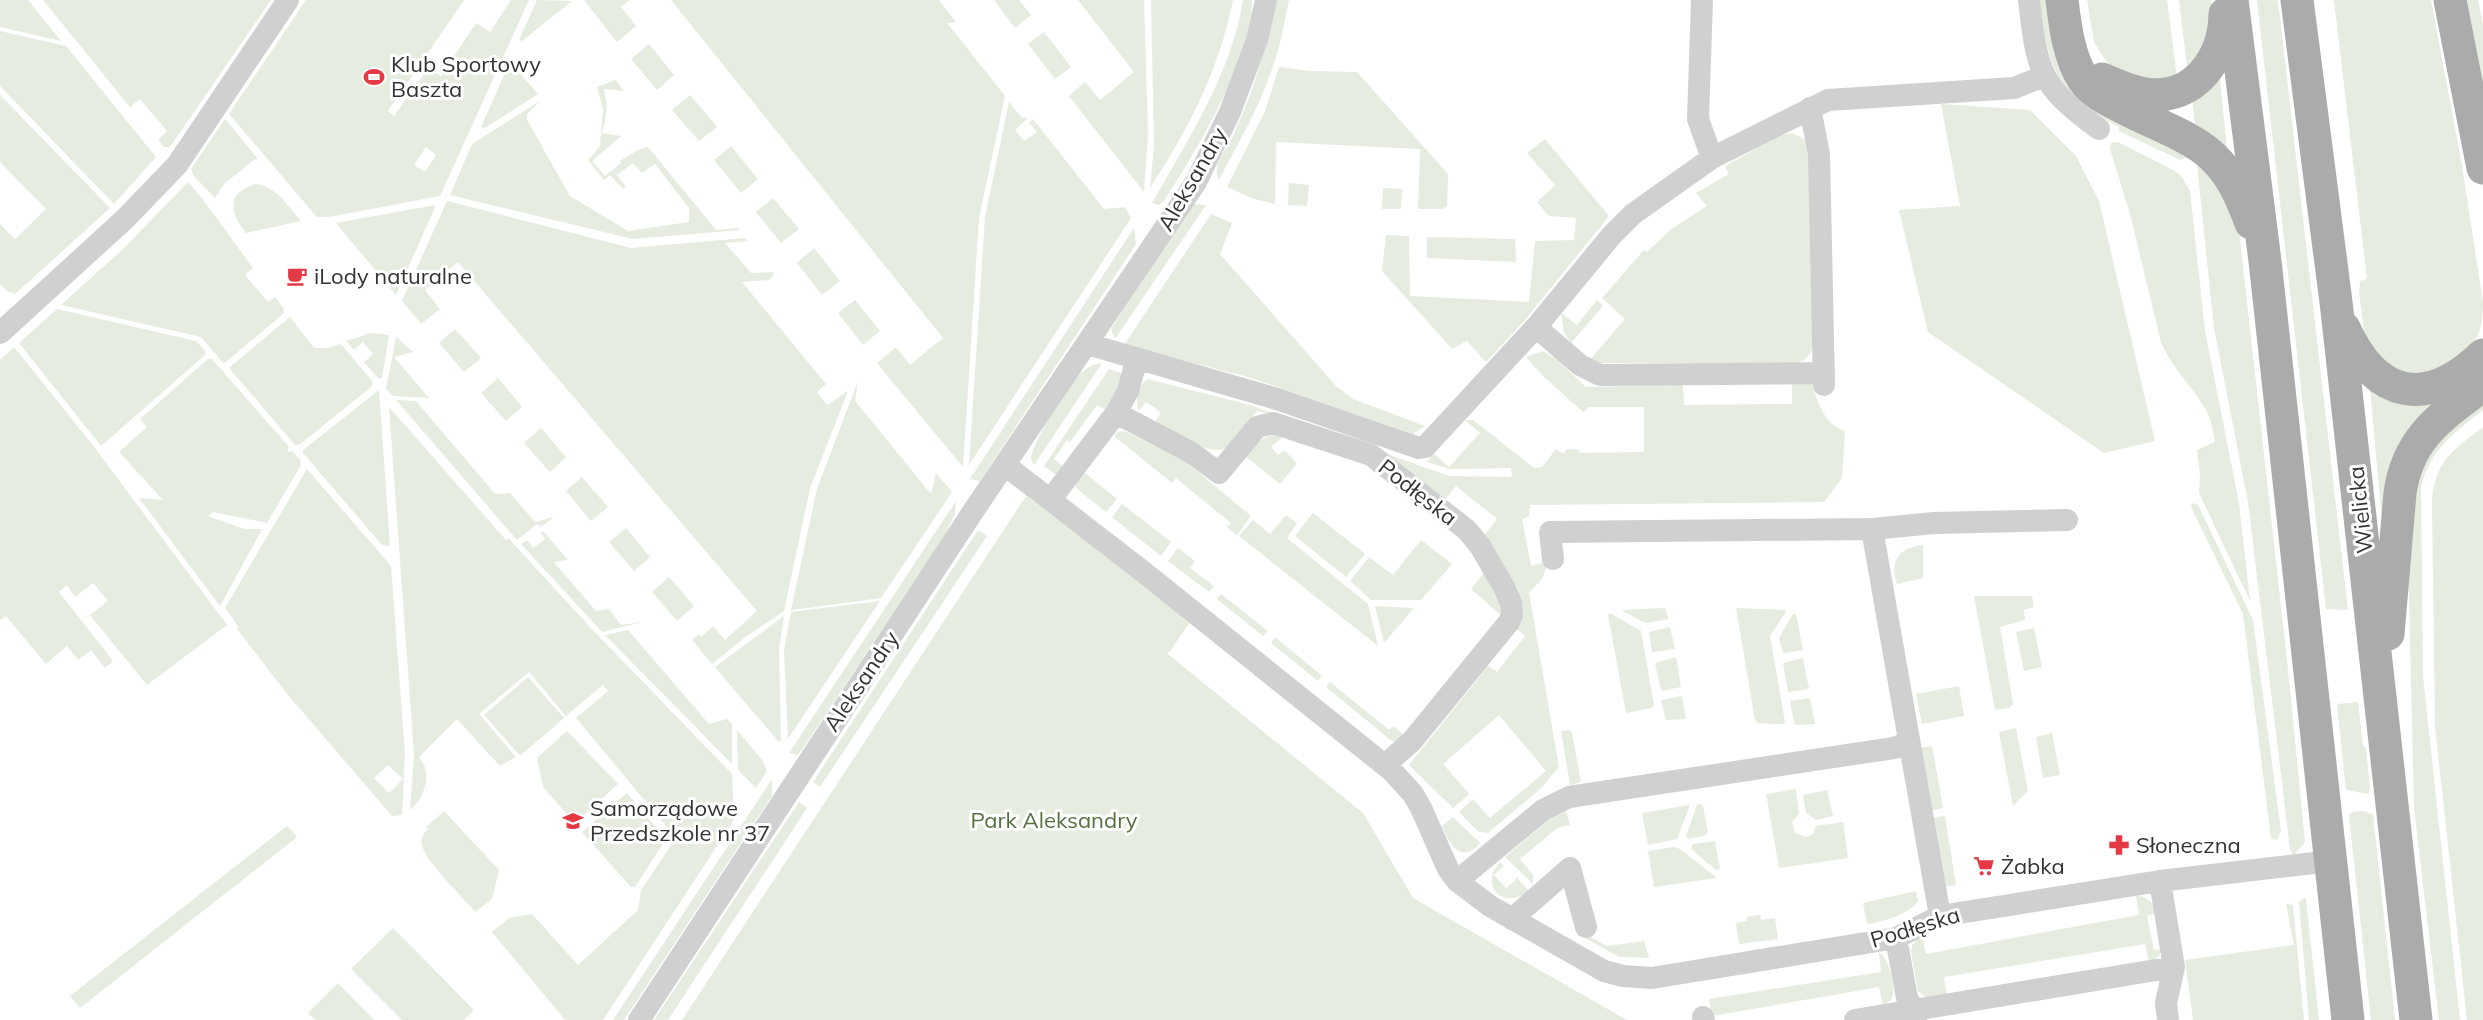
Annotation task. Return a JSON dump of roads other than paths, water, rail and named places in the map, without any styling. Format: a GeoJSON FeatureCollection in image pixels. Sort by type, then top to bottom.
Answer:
{"type":"FeatureCollection","features":[{"type":"Feature","properties":{"kind":"main road"},"geometry":{"type":"LineString","coordinates":[[2062,0],[2065,25],[2082,77],[2097,94],[2202,148],[2217,161],[2241,196],[2265,261]]}},
{"type":"Feature","properties":{"kind":"main road"},"geometry":{"type":"LineString","coordinates":[[2073,52],[2088,71],[2130,91],[2159,95],[2184,89],[2204,75],[2213,62],[2223,37],[2226,0]]}},
{"type":"Feature","properties":{"kind":"main road"},"geometry":{"type":"LineString","coordinates":[[2232,0],[2265,261],[2348,1020]]}},
{"type":"Feature","properties":{"kind":"main road","name":"Wielicka"},"geometry":{"type":"LineString","coordinates":[[2297,0],[2336,302],[2416,1020]]}},
{"type":"Feature","properties":{"kind":"main road"},"geometry":{"type":"LineString","coordinates":[[2450,0],[2483,168]]}},
{"type":"Feature","properties":{"kind":"main road"},"geometry":{"type":"LineString","coordinates":[[2336,302],[2341,319],[2361,359],[2380,379],[2392,385],[2417,390],[2432,388],[2460,375],[2483,355]]}},
{"type":"Feature","properties":{"kind":"main road"},"geometry":{"type":"LineString","coordinates":[[2381,704],[2403,475],[2417,443],[2426,431],[2483,385]]}},
{"type":"Feature","properties":{"kind":"street"},"geometry":{"type":"LineString","coordinates":[[0,333],[125,219],[177,165],[288,0]]}},
{"type":"Feature","properties":{"kind":"street","name":"Aleksandry"},"geometry":{"type":"LineString","coordinates":[[639,1020],[1005,465],[1196,182],[1230,112],[1257,40],[1266,0]]}},
{"type":"Feature","properties":{"kind":"street"},"geometry":{"type":"LineString","coordinates":[[1702,0],[1698,119],[1712,158]]}},
{"type":"Feature","properties":{"kind":"street"},"geometry":{"type":"LineString","coordinates":[[2029,0],[2035,52],[2044,76],[2071,108],[2099,129]]}},
{"type":"Feature","properties":{"kind":"street"},"geometry":{"type":"LineString","coordinates":[[1087,344],[1277,399],[1419,448],[1425,447],[1536,327],[1612,235],[1633,214],[1712,158],[1828,100],[2014,88],[2044,76]]}},
{"type":"Feature","properties":{"kind":"street"},"geometry":{"type":"LineString","coordinates":[[1536,327],[1580,365],[1600,375],[1824,379],[1819,154],[1810,108]]}},
{"type":"Feature","properties":{"kind":"street"},"geometry":{"type":"LineString","coordinates":[[1051,499],[1116,413],[1128,391],[1137,358]]}},
{"type":"Feature","properties":{"kind":"street","name":"Podłęska"},"geometry":{"type":"LineString","coordinates":[[1116,413],[1192,453],[1219,472],[1257,427],[1274,423],[1371,455],[1473,536],[1504,587],[1511,603],[1512,615],[1509,622],[1412,741],[1385,765]]}},
{"type":"Feature","properties":{"kind":"street","name":"Podłęska"},"geometry":{"type":"LineString","coordinates":[[1005,465],[1051,499],[1385,765],[1413,794],[1448,869],[1457,881],[1472,894],[1604,971],[1638,978],[1896,938],[1940,916],[2160,881],[2331,861]]}},
{"type":"Feature","properties":{"kind":"street"},"geometry":{"type":"LineString","coordinates":[[1553,558],[1550,532],[1872,529],[1934,523],[2067,520]]}},
{"type":"Feature","properties":{"kind":"street"},"geometry":{"type":"LineString","coordinates":[[1872,529],[1940,916]]}},
{"type":"Feature","properties":{"kind":"street"},"geometry":{"type":"LineString","coordinates":[[1457,881],[1543,810],[1569,797],[1894,748],[1909,742]]}},
{"type":"Feature","properties":{"kind":"street"},"geometry":{"type":"LineString","coordinates":[[1512,919],[1570,868],[1586,927]]}},
{"type":"Feature","properties":{"kind":"street"},"geometry":{"type":"LineString","coordinates":[[2160,881],[2174,967],[2166,1003],[2168,1020]]}},
{"type":"Feature","properties":{"kind":"street"},"geometry":{"type":"LineString","coordinates":[[1896,938],[1906,998],[1915,1015]]}},
{"type":"Feature","properties":{"kind":"street"},"geometry":{"type":"LineString","coordinates":[[1855,1020],[1915,1015],[2174,967]]}},
{"type":"Feature","properties":{"kind":"place","name":"Klub Sportowy Baszta"},"geometry":{"type":"Point","coordinates":[374,77]}},
{"type":"Feature","properties":{"kind":"place","name":"iLody naturalne"},"geometry":{"type":"Point","coordinates":[297,276]}},
{"type":"Feature","properties":{"kind":"place","name":"Samorządowe Przedszkole nr 37"},"geometry":{"type":"Point","coordinates":[573,821]}},
{"type":"Feature","properties":{"kind":"place","name":"Słoneczna"},"geometry":{"type":"Point","coordinates":[2119,845]}},
{"type":"Feature","properties":{"kind":"place","name":"Żabka"},"geometry":{"type":"Point","coordinates":[1984,866]}},
{"type":"Feature","properties":{"kind":"park label","name":"Park Aleksandry"},"geometry":{"type":"Point","coordinates":[1054,820]}}]}
